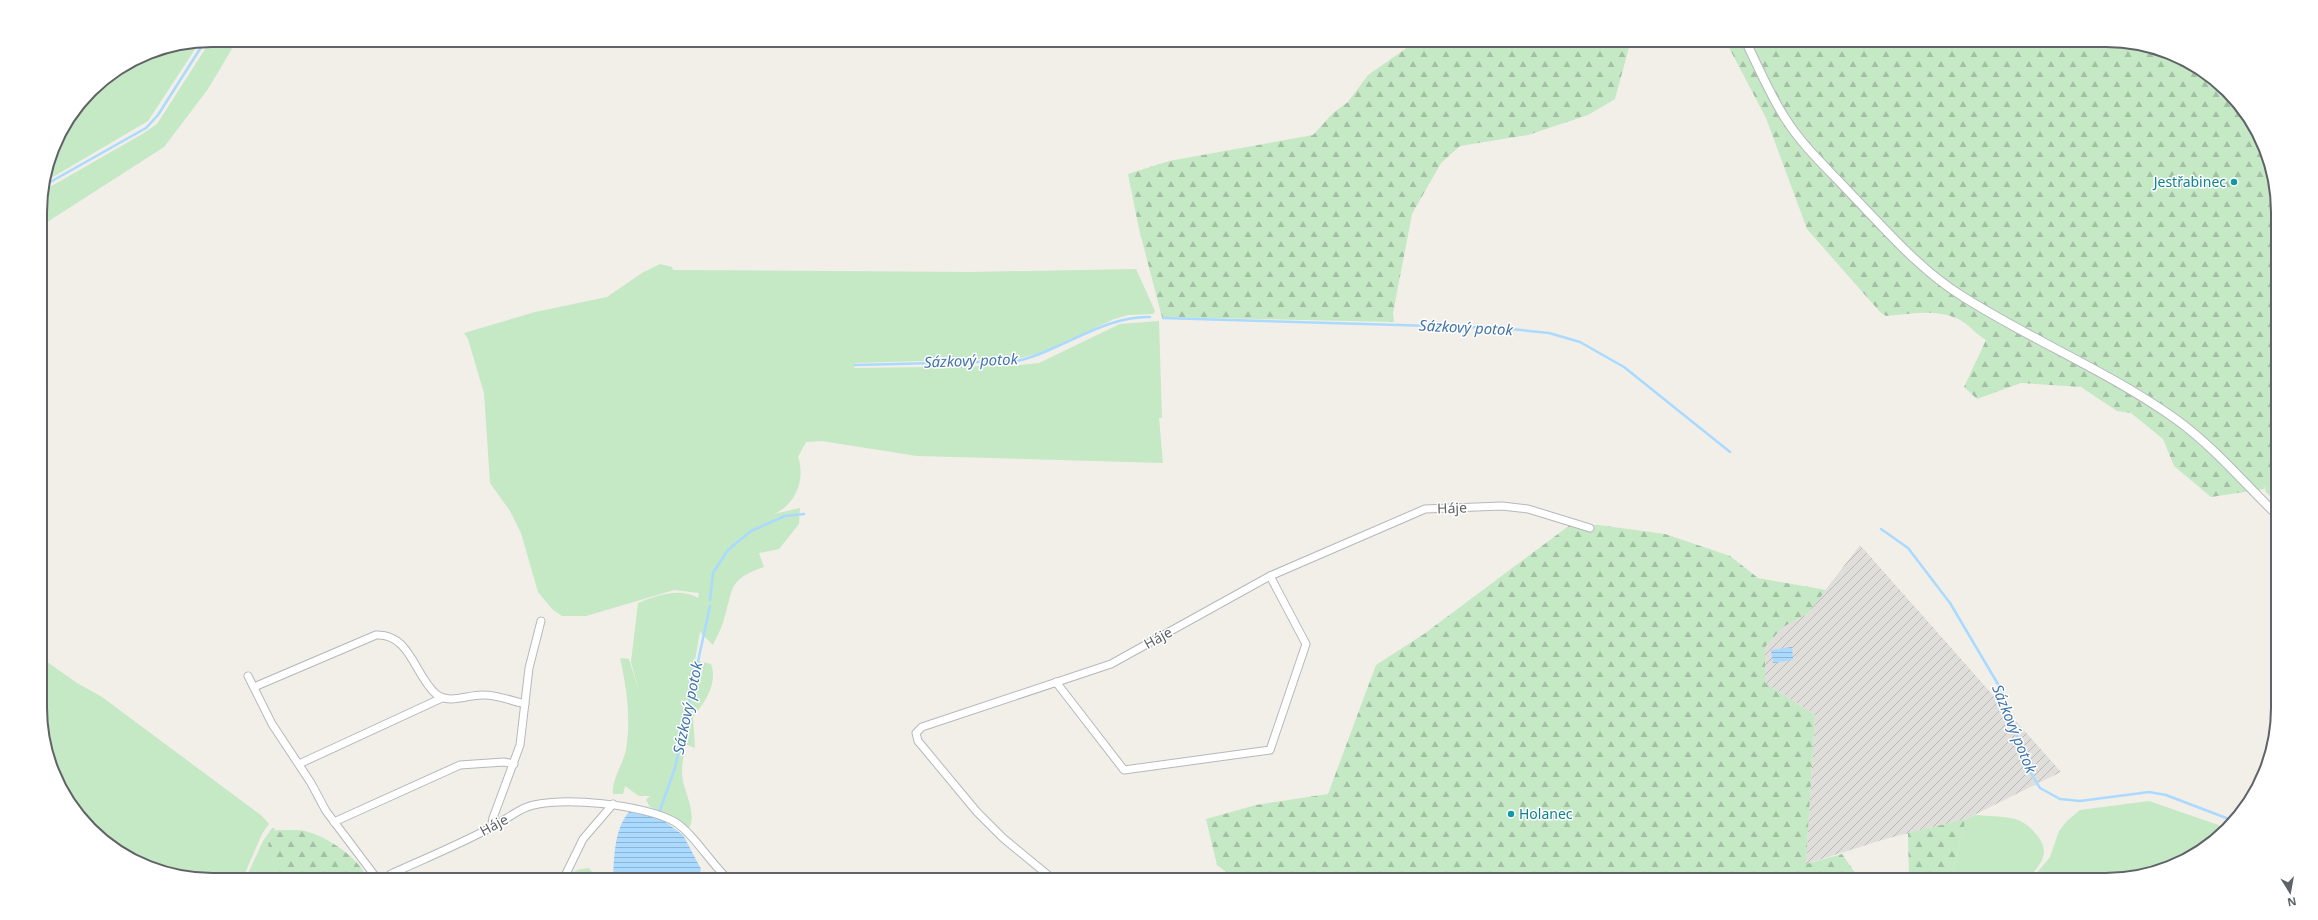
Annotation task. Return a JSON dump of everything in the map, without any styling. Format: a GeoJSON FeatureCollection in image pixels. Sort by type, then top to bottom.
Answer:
{"type":"FeatureCollection","features":[{"type":"Feature","properties":{"kind":"street"},"geometry":{"type":"LineString","coordinates":[[1748,47],[1773,98],[1803,143],[1900,244],[1924,266],[1959,295],[2140,397],[2174,418],[2213,450],[2271,509]]}},
{"type":"Feature","properties":{"kind":"street","name":"Háje"},"geometry":{"type":"LineString","coordinates":[[1046,873],[1003,838],[977,812],[918,741],[916,733],[922,727],[1111,664],[1270,576],[1425,509],[1528,509],[1590,528]]}},
{"type":"Feature","properties":{"kind":"street"},"geometry":{"type":"LineString","coordinates":[[1056,682],[1124,770],[1270,750],[1306,644],[1270,576]]}},
{"type":"Feature","properties":{"kind":"street"},"geometry":{"type":"LineString","coordinates":[[491,828],[493,818],[520,745],[529,668],[541,621]]}},
{"type":"Feature","properties":{"kind":"street"},"geometry":{"type":"LineString","coordinates":[[254,687],[376,635],[383,635],[400,642],[433,691],[442,698]]}},
{"type":"Feature","properties":{"kind":"street"},"geometry":{"type":"LineString","coordinates":[[248,676],[272,724],[299,764],[334,822],[373,873]]}},
{"type":"Feature","properties":{"kind":"street"},"geometry":{"type":"LineString","coordinates":[[299,764],[442,698],[452,699],[483,694],[525,704]]}},
{"type":"Feature","properties":{"kind":"street"},"geometry":{"type":"LineString","coordinates":[[334,822],[460,765],[504,762],[514,764]]}},
{"type":"Feature","properties":{"kind":"street","name":"Háje"},"geometry":{"type":"LineString","coordinates":[[393,873],[491,828],[527,807],[545,802],[612,804],[656,813],[675,822],[684,829],[721,873]]}},
{"type":"Feature","properties":{"kind":"street"},"geometry":{"type":"LineString","coordinates":[[566,873],[583,839],[612,804]]}},
{"type":"Feature","properties":{"kind":"shaded area"},"geometry":{"type":"Polygon","coordinates":[[[1860,545],[2061,772],[1966,819],[1885,839],[1806,864],[1815,715],[1765,683],[1765,647],[1783,627],[1807,614],[1860,545]]]}},
{"type":"Feature","properties":{"kind":"green space"},"geometry":{"type":"Polygon","coordinates":[[[196,47],[148,121],[50,178],[64,139],[75,120],[95,95],[120,75],[139,64],[169,53],[196,47]]]}},
{"type":"Feature","properties":{"kind":"green space"},"geometry":{"type":"Polygon","coordinates":[[[206,47],[233,47],[208,89],[164,147],[47,222],[49,188],[157,124],[206,47]]]}},
{"type":"Feature","properties":{"kind":"green space"},"geometry":{"type":"Polygon","coordinates":[[[1408,47],[1629,47],[1615,99],[1588,115],[1528,135],[1460,146],[1441,163],[1412,214],[1393,313],[1394,322],[1162,317],[1139,229],[1128,174],[1169,161],[1313,135],[1333,113],[1348,102],[1368,75],[1408,47]]]}},
{"type":"Feature","properties":{"kind":"green space"},"geometry":{"type":"Polygon","coordinates":[[[1729,47],[2117,47],[2138,50],[2159,56],[2179,64],[2198,75],[2223,95],[2243,120],[2254,139],[2262,159],[2270,191],[2271,483],[2267,483],[2264,489],[2211,497],[2174,466],[2163,439],[2131,413],[2117,411],[2081,387],[2021,383],[1977,399],[1964,387],[1986,340],[1962,321],[1944,314],[1915,313],[1886,316],[1880,312],[1807,229],[1766,118],[1729,47]]]}},
{"type":"Feature","properties":{"kind":"green space"},"geometry":{"type":"Polygon","coordinates":[[[660,264],[672,267],[673,270],[969,272],[1136,269],[1155,311],[1153,314],[1128,315],[1114,319],[1049,350],[1021,358],[855,363],[854,368],[1011,366],[1039,363],[1120,324],[1159,321],[1162,418],[1159,418],[1163,463],[917,456],[822,441],[806,442],[798,457],[801,474],[797,491],[788,505],[774,514],[800,508],[799,524],[779,549],[759,553],[764,567],[738,580],[732,591],[722,626],[713,645],[700,632],[695,660],[711,664],[713,679],[712,686],[706,699],[693,717],[695,748],[685,744],[682,773],[692,815],[689,828],[674,816],[650,807],[646,800],[650,796],[639,796],[625,786],[623,794],[613,794],[613,789],[615,778],[626,750],[628,727],[625,681],[620,658],[629,659],[639,692],[631,662],[638,603],[660,595],[675,593],[683,593],[698,598],[699,593],[674,590],[586,616],[562,616],[552,609],[538,592],[521,533],[510,511],[490,483],[484,393],[468,339],[464,333],[535,312],[607,297],[642,273],[660,264]]]}},
{"type":"Feature","properties":{"kind":"green space"},"geometry":{"type":"Polygon","coordinates":[[[2271,482],[2271,497],[2265,491],[2266,483],[2271,482]]]}},
{"type":"Feature","properties":{"kind":"green space"},"geometry":{"type":"Polygon","coordinates":[[[1570,525],[1598,525],[1665,534],[1730,556],[1758,578],[1826,590],[1807,614],[1783,627],[1765,647],[1765,683],[1815,715],[1806,864],[1842,854],[1855,873],[1228,873],[1217,865],[1206,819],[1256,805],[1328,794],[1376,665],[1424,634],[1570,525]]]}},
{"type":"Feature","properties":{"kind":"green space"},"geometry":{"type":"Polygon","coordinates":[[[47,662],[77,683],[102,697],[262,816],[269,824],[262,834],[245,873],[201,873],[169,867],[139,856],[120,845],[103,832],[88,817],[75,800],[64,781],[56,761],[50,740],[47,719],[47,662]]]}},
{"type":"Feature","properties":{"kind":"green space"},"geometry":{"type":"Polygon","coordinates":[[[2149,801],[2222,826],[2198,845],[2179,856],[2138,870],[2117,873],[2037,873],[2050,857],[2059,831],[2067,821],[2080,810],[2149,801]]]}},
{"type":"Feature","properties":{"kind":"green space"},"geometry":{"type":"Polygon","coordinates":[[[1975,815],[2000,817],[2021,821],[2031,828],[2043,846],[2044,852],[2041,863],[2033,873],[1952,873],[1966,819],[1975,815]]]}},
{"type":"Feature","properties":{"kind":"green space"},"geometry":{"type":"Polygon","coordinates":[[[1966,819],[1952,873],[1909,873],[1908,833],[1966,819]]]}},
{"type":"Feature","properties":{"kind":"green space"},"geometry":{"type":"Polygon","coordinates":[[[272,828],[275,828],[268,842],[276,873],[248,873],[263,841],[272,828]]]}},
{"type":"Feature","properties":{"kind":"green space"},"geometry":{"type":"Polygon","coordinates":[[[273,830],[305,831],[333,843],[351,857],[364,873],[276,873],[268,844],[273,830]]]}},
{"type":"Feature","properties":{"kind":"green space"},"geometry":{"type":"Polygon","coordinates":[[[589,868],[593,873],[573,873],[589,868]]]}},
{"type":"Feature","properties":{"kind":"water"},"geometry":{"type":"Polygon","coordinates":[[[1792,647],[1793,660],[1773,663],[1771,650],[1792,647]]]}},
{"type":"Feature","properties":{"kind":"water"},"geometry":{"type":"Polygon","coordinates":[[[629,812],[657,816],[683,835],[701,869],[700,873],[614,873],[616,844],[620,827],[629,812]]]}},
{"type":"Feature","properties":{"kind":"waterway"},"geometry":{"type":"LineString","coordinates":[[50,182],[146,128],[158,115],[201,47]]}},
{"type":"Feature","properties":{"kind":"waterway","name":"Sázkový potok"},"geometry":{"type":"LineString","coordinates":[[855,365],[1017,361],[1050,350],[1115,322],[1132,318],[1150,317]]}},
{"type":"Feature","properties":{"kind":"waterway","name":"Sázkový potok"},"geometry":{"type":"LineString","coordinates":[[1163,318],[1501,328],[1549,333],[1580,342],[1624,367],[1730,452]]}},
{"type":"Feature","properties":{"kind":"waterway","name":"Sázkový potok"},"geometry":{"type":"LineString","coordinates":[[710,600],[713,573],[728,550],[751,531],[785,516],[804,514]]}},
{"type":"Feature","properties":{"kind":"waterway","name":"Sázkový potok"},"geometry":{"type":"LineString","coordinates":[[1881,529],[1908,548],[1950,603],[2002,691],[2027,767],[2040,788],[2060,799],[2080,801],[2149,792],[2166,795],[2228,819]]}},
{"type":"Feature","properties":{"kind":"waterway","name":"Sázkový potok"},"geometry":{"type":"LineString","coordinates":[[660,810],[675,768],[710,606]]}},
{"type":"Feature","properties":{"kind":"place","name":"Jestřabinec"},"geometry":{"type":"Point","coordinates":[2234,182]}},
{"type":"Feature","properties":{"kind":"place","name":"Holanec"},"geometry":{"type":"Point","coordinates":[1511,814]}}]}
